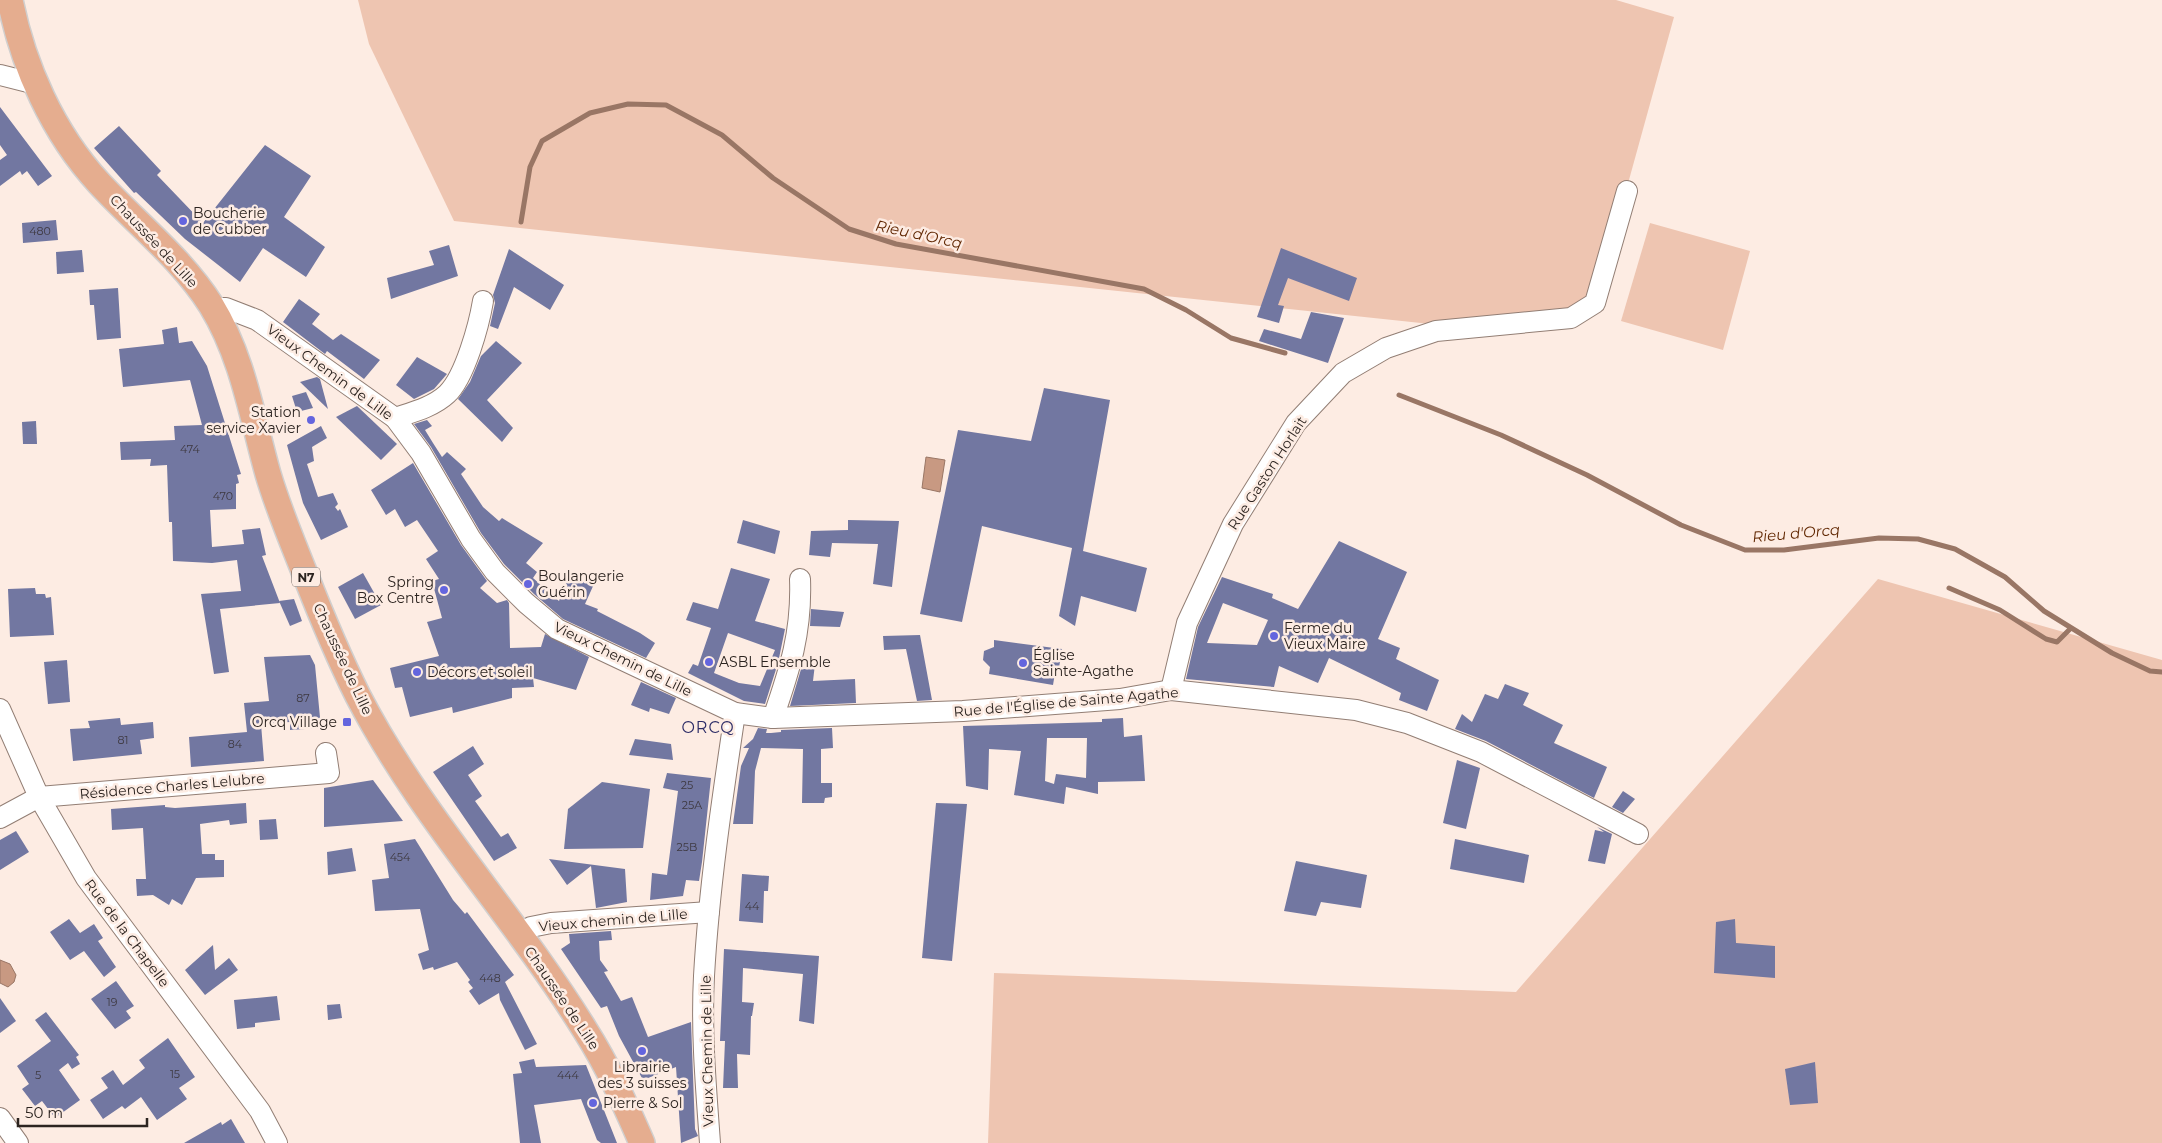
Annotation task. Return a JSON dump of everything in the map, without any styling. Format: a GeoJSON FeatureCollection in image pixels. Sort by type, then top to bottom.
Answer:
{"type":"FeatureCollection","features":[{"type":"Feature","properties":{"kind":"main road","name":"Chaussée de Lille"},"geometry":{"type":"LineString","coordinates":[[10,0],[14,21],[36,84],[58,127],[97,180],[181,267],[212,308],[238,363],[254,416],[268,475],[288,532],[321,614],[357,693],[397,764],[591,1040],[622,1098],[642,1143]]}},
{"type":"Feature","properties":{"kind":"street"},"geometry":{"type":"LineString","coordinates":[[0,75],[36,84]]}},
{"type":"Feature","properties":{"kind":"street","name":"Rue Gaston Horlait"},"geometry":{"type":"LineString","coordinates":[[1172,690],[1187,623],[1233,524],[1296,423],[1343,372],[1386,348],[1436,331],[1571,318],[1595,303],[1627,191]]}},
{"type":"Feature","properties":{"kind":"street"},"geometry":{"type":"LineString","coordinates":[[395,418],[426,407],[448,393],[468,355],[479,325],[483,301]]}},
{"type":"Feature","properties":{"kind":"street","name":"Vieux Chemin de Lille"},"geometry":{"type":"LineString","coordinates":[[212,308],[226,308],[257,320],[395,418],[421,453],[471,539],[496,572],[526,603],[557,629],[735,713],[709,912],[704,979],[705,1074],[710,1143]]}},
{"type":"Feature","properties":{"kind":"street"},"geometry":{"type":"LineString","coordinates":[[773,718],[794,656],[801,602],[800,579]]}},
{"type":"Feature","properties":{"kind":"street","name":"Rue de l'Église de Sainte Agathe"},"geometry":{"type":"LineString","coordinates":[[735,713],[773,718],[963,712],[1120,700],[1172,690],[1356,710],[1407,723],[1481,752],[1638,834]]}},
{"type":"Feature","properties":{"kind":"street","name":"Rue de la Chapelle"},"geometry":{"type":"LineString","coordinates":[[0,709],[39,797],[86,878],[260,1111],[277,1143]]}},
{"type":"Feature","properties":{"kind":"street","name":"Résidence Charles Lelubre"},"geometry":{"type":"LineString","coordinates":[[0,818],[39,797],[328,773],[326,753]]}},
{"type":"Feature","properties":{"kind":"street","name":"Vieux chemin de Lille"},"geometry":{"type":"LineString","coordinates":[[519,935],[531,927],[551,923],[709,912]]}},
{"type":"Feature","properties":{"kind":"street"},"geometry":{"type":"LineString","coordinates":[[0,1118],[18,1143]]}},
{"type":"Feature","properties":{"kind":"shaded area"},"geometry":{"type":"Polygon","coordinates":[[[358,0],[1616,0],[1674,17],[1595,303],[1468,328],[454,221],[369,44],[358,0]]]}},
{"type":"Feature","properties":{"kind":"shaded area"},"geometry":{"type":"Polygon","coordinates":[[[1650,223],[1750,251],[1723,350],[1621,321],[1650,223]]]}},
{"type":"Feature","properties":{"kind":"shaded area"},"geometry":{"type":"Polygon","coordinates":[[[926,457],[945,460],[940,492],[922,488],[926,457]]]}},
{"type":"Feature","properties":{"kind":"shaded area"},"geometry":{"type":"Polygon","coordinates":[[[1878,579],[2162,660],[2162,1143],[988,1143],[994,973],[1516,992],[1878,579]]]}},
{"type":"Feature","properties":{"kind":"shaded area"},"geometry":{"type":"Polygon","coordinates":[[[0,960],[10,964],[16,975],[14,982],[8,987],[0,983],[0,960]]]}},
{"type":"Feature","properties":{"kind":"building"},"geometry":{"type":"Polygon","coordinates":[[[0,107],[52,176],[38,186],[27,171],[22,175],[20,171],[0,186],[0,160],[7,155],[0,145],[0,107]]]}},
{"type":"Feature","properties":{"kind":"building"},"geometry":{"type":"Polygon","coordinates":[[[119,126],[161,171],[157,175],[203,223],[265,145],[311,176],[284,217],[325,247],[306,277],[263,248],[240,282],[185,239],[136,192],[134,193],[94,148],[119,126]]]}},
{"type":"Feature","properties":{"kind":"building"},"geometry":{"type":"Polygon","coordinates":[[[56,220],[58,240],[23,243],[22,223],[56,220]]]}},
{"type":"Feature","properties":{"kind":"building"},"geometry":{"type":"Polygon","coordinates":[[[449,245],[458,276],[391,299],[387,278],[434,265],[429,251],[449,245]]]}},
{"type":"Feature","properties":{"kind":"building"},"geometry":{"type":"Polygon","coordinates":[[[1281,248],[1357,278],[1349,301],[1288,278],[1278,305],[1284,306],[1279,323],[1257,317],[1281,248]]]}},
{"type":"Feature","properties":{"kind":"building"},"geometry":{"type":"Polygon","coordinates":[[[509,249],[564,285],[550,310],[514,287],[498,329],[490,326],[495,303],[493,295],[509,249]]]}},
{"type":"Feature","properties":{"kind":"building"},"geometry":{"type":"Polygon","coordinates":[[[82,250],[84,272],[57,274],[56,252],[82,250]]]}},
{"type":"Feature","properties":{"kind":"building"},"geometry":{"type":"Polygon","coordinates":[[[118,288],[121,338],[97,340],[94,305],[90,305],[89,290],[118,288]]]}},
{"type":"Feature","properties":{"kind":"building"},"geometry":{"type":"Polygon","coordinates":[[[299,299],[320,314],[312,324],[333,340],[341,334],[380,360],[364,379],[327,351],[325,354],[283,322],[299,299]]]}},
{"type":"Feature","properties":{"kind":"building"},"geometry":{"type":"Polygon","coordinates":[[[1311,312],[1344,318],[1328,363],[1259,341],[1264,329],[1301,339],[1311,312]]]}},
{"type":"Feature","properties":{"kind":"building"},"geometry":{"type":"Polygon","coordinates":[[[177,327],[179,343],[192,341],[207,366],[241,474],[237,475],[239,483],[236,484],[236,509],[210,510],[212,547],[244,544],[242,530],[260,528],[266,555],[262,556],[280,603],[220,609],[229,672],[214,674],[201,594],[241,591],[237,560],[212,563],[173,561],[172,522],[169,522],[167,465],[150,466],[151,459],[121,460],[120,442],[175,440],[174,426],[202,425],[190,380],[123,387],[119,349],[164,344],[162,330],[177,327]]]}},
{"type":"Feature","properties":{"kind":"building"},"geometry":{"type":"Polygon","coordinates":[[[496,341],[522,363],[487,400],[513,428],[502,442],[458,399],[470,382],[481,356],[496,341]]]}},
{"type":"Feature","properties":{"kind":"building"},"geometry":{"type":"Polygon","coordinates":[[[417,357],[447,374],[434,389],[414,399],[396,385],[417,357]]]}},
{"type":"Feature","properties":{"kind":"building"},"geometry":{"type":"Polygon","coordinates":[[[317,377],[320,379],[328,409],[300,382],[317,377]]]}},
{"type":"Feature","properties":{"kind":"building"},"geometry":{"type":"Polygon","coordinates":[[[1044,388],[1110,400],[1083,551],[1147,568],[1136,612],[1081,596],[1075,626],[1059,616],[1072,548],[982,526],[962,622],[920,614],[958,430],[1031,441],[1044,388]]]}},
{"type":"Feature","properties":{"kind":"building"},"geometry":{"type":"Polygon","coordinates":[[[306,392],[313,408],[297,412],[292,396],[306,392]]]}},
{"type":"Feature","properties":{"kind":"building"},"geometry":{"type":"Polygon","coordinates":[[[357,406],[397,444],[381,460],[336,417],[357,406]]]}},
{"type":"Feature","properties":{"kind":"building"},"geometry":{"type":"Polygon","coordinates":[[[427,420],[432,426],[425,430],[442,457],[447,452],[466,469],[461,474],[483,507],[499,521],[502,518],[543,543],[526,563],[537,572],[533,578],[559,601],[570,573],[594,584],[585,604],[598,609],[597,611],[640,633],[655,643],[646,658],[563,619],[504,564],[481,533],[431,447],[414,424],[427,420]]]}},
{"type":"Feature","properties":{"kind":"building"},"geometry":{"type":"Polygon","coordinates":[[[36,421],[37,444],[23,444],[22,422],[36,421]]]}},
{"type":"Feature","properties":{"kind":"building"},"geometry":{"type":"Polygon","coordinates":[[[321,426],[327,438],[312,447],[314,461],[307,464],[318,497],[333,493],[338,504],[335,507],[338,511],[340,509],[348,527],[321,540],[303,503],[287,445],[321,426]]]}},
{"type":"Feature","properties":{"kind":"building"},"geometry":{"type":"Polygon","coordinates":[[[413,463],[461,545],[487,581],[480,588],[497,603],[507,600],[509,603],[510,648],[541,647],[545,634],[589,657],[576,690],[533,678],[534,687],[512,688],[512,698],[453,713],[452,707],[410,717],[402,687],[395,688],[390,668],[439,656],[427,622],[442,618],[432,581],[439,579],[426,559],[438,551],[417,520],[405,527],[395,509],[386,515],[371,490],[413,463]]]}},
{"type":"Feature","properties":{"kind":"building"},"geometry":{"type":"Polygon","coordinates":[[[743,520],[780,531],[775,554],[737,543],[743,520]]]}},
{"type":"Feature","properties":{"kind":"building"},"geometry":{"type":"Polygon","coordinates":[[[848,520],[899,521],[892,587],[873,584],[878,544],[832,543],[830,557],[809,555],[811,531],[848,530],[848,520]]]}},
{"type":"Feature","properties":{"kind":"building"},"geometry":{"type":"Polygon","coordinates":[[[1339,541],[1407,572],[1378,639],[1400,648],[1396,659],[1439,680],[1427,711],[1399,700],[1401,693],[1329,658],[1318,683],[1279,666],[1274,687],[1186,679],[1198,627],[1222,577],[1273,594],[1272,598],[1298,609],[1339,541]],[[1223,603],[1207,643],[1257,645],[1268,620],[1223,603]]]}},
{"type":"Feature","properties":{"kind":"building","name":"ASBL Ensemble"},"geometry":{"type":"Polygon","coordinates":[[[731,568],[770,579],[755,621],[785,629],[778,663],[765,704],[744,701],[688,673],[693,664],[698,666],[711,628],[686,620],[693,602],[718,609],[731,568]],[[728,633],[714,673],[739,683],[760,686],[775,650],[728,633]]]}},
{"type":"Feature","properties":{"kind":"building"},"geometry":{"type":"Polygon","coordinates":[[[363,573],[381,605],[355,619],[338,587],[363,573]]]}},
{"type":"Feature","properties":{"kind":"building"},"geometry":{"type":"Polygon","coordinates":[[[35,588],[36,594],[45,594],[46,598],[51,597],[54,635],[10,637],[8,589],[35,588]]]}},
{"type":"Feature","properties":{"kind":"building"},"geometry":{"type":"Polygon","coordinates":[[[294,599],[302,621],[290,626],[279,601],[294,599]]]}},
{"type":"Feature","properties":{"kind":"building"},"geometry":{"type":"Polygon","coordinates":[[[811,609],[844,612],[840,627],[810,626],[811,609]]]}},
{"type":"Feature","properties":{"kind":"building"},"geometry":{"type":"Polygon","coordinates":[[[920,635],[932,700],[917,701],[906,649],[884,650],[883,636],[920,635]]]}},
{"type":"Feature","properties":{"kind":"building","name":"Église Sainte-Agathe"},"geometry":{"type":"Polygon","coordinates":[[[994,640],[1062,649],[1058,674],[1055,673],[1053,685],[989,674],[990,667],[983,660],[984,651],[994,647],[994,640]]]}},
{"type":"Feature","properties":{"kind":"building"},"geometry":{"type":"Polygon","coordinates":[[[310,655],[315,665],[321,728],[290,730],[290,722],[261,724],[264,761],[191,767],[189,737],[247,732],[244,703],[269,701],[264,657],[310,655]]]}},
{"type":"Feature","properties":{"kind":"building"},"geometry":{"type":"Polygon","coordinates":[[[67,660],[70,702],[48,704],[44,662],[67,660]]]}},
{"type":"Feature","properties":{"kind":"building"},"geometry":{"type":"Polygon","coordinates":[[[815,664],[813,681],[855,679],[856,703],[790,706],[802,666],[815,664]]]}},
{"type":"Feature","properties":{"kind":"building"},"geometry":{"type":"Polygon","coordinates":[[[641,682],[676,698],[669,714],[650,708],[649,712],[631,705],[641,682]]]}},
{"type":"Feature","properties":{"kind":"building"},"geometry":{"type":"Polygon","coordinates":[[[1505,684],[1529,693],[1523,705],[1563,725],[1554,743],[1607,767],[1594,798],[1486,741],[1455,729],[1462,714],[1472,722],[1485,694],[1498,699],[1505,684]]]}},
{"type":"Feature","properties":{"kind":"building"},"geometry":{"type":"Polygon","coordinates":[[[120,718],[121,725],[153,722],[154,738],[140,740],[142,754],[73,761],[70,729],[90,728],[88,721],[120,718]]]}},
{"type":"Feature","properties":{"kind":"building"},"geometry":{"type":"Polygon","coordinates":[[[1123,718],[1124,737],[1142,735],[1145,781],[1098,782],[1098,794],[1066,787],[1064,804],[1014,795],[1021,751],[989,749],[988,790],[966,786],[963,726],[1102,722],[1102,719],[1123,718]],[[1047,738],[1045,781],[1054,784],[1056,774],[1086,778],[1087,738],[1047,738]]]}},
{"type":"Feature","properties":{"kind":"building"},"geometry":{"type":"Polygon","coordinates":[[[758,728],[767,729],[766,733],[771,733],[781,732],[781,730],[832,728],[833,748],[821,749],[821,783],[832,783],[832,797],[825,798],[824,803],[802,803],[803,749],[761,748],[755,771],[753,824],[733,824],[741,766],[749,748],[743,748],[753,739],[758,728]]]}},
{"type":"Feature","properties":{"kind":"building"},"geometry":{"type":"Polygon","coordinates":[[[635,739],[671,744],[673,760],[629,755],[635,739]]]}},
{"type":"Feature","properties":{"kind":"building"},"geometry":{"type":"Polygon","coordinates":[[[473,746],[484,764],[468,775],[482,796],[475,801],[501,837],[508,833],[517,848],[494,861],[433,772],[473,746]]]}},
{"type":"Feature","properties":{"kind":"building"},"geometry":{"type":"Polygon","coordinates":[[[1457,760],[1480,768],[1466,829],[1443,823],[1457,760]]]}},
{"type":"Feature","properties":{"kind":"building"},"geometry":{"type":"Polygon","coordinates":[[[667,773],[711,778],[702,862],[699,881],[686,880],[683,896],[650,900],[652,873],[667,875],[678,791],[663,788],[667,773]]]}},
{"type":"Feature","properties":{"kind":"building"},"geometry":{"type":"Polygon","coordinates":[[[373,780],[403,821],[324,827],[324,788],[373,780]]]}},
{"type":"Feature","properties":{"kind":"building"},"geometry":{"type":"Polygon","coordinates":[[[602,782],[650,789],[643,848],[564,849],[568,809],[602,782]]]}},
{"type":"Feature","properties":{"kind":"building"},"geometry":{"type":"Polygon","coordinates":[[[1623,791],[1635,799],[1623,813],[1612,807],[1623,791]]]}},
{"type":"Feature","properties":{"kind":"building"},"geometry":{"type":"Polygon","coordinates":[[[246,803],[247,823],[230,825],[229,820],[200,824],[202,854],[215,854],[215,860],[224,860],[224,877],[196,878],[182,905],[172,899],[169,905],[153,895],[137,896],[136,879],[146,879],[143,828],[112,830],[111,809],[165,805],[165,807],[175,808],[246,803]]]}},
{"type":"Feature","properties":{"kind":"building"},"geometry":{"type":"Polygon","coordinates":[[[936,803],[967,804],[952,961],[922,958],[936,803]]]}},
{"type":"Feature","properties":{"kind":"building"},"geometry":{"type":"Polygon","coordinates":[[[276,819],[278,839],[260,840],[259,820],[276,819]]]}},
{"type":"Feature","properties":{"kind":"building"},"geometry":{"type":"Polygon","coordinates":[[[1597,827],[1612,834],[1605,864],[1588,861],[1595,830],[1604,832],[1597,827]]]}},
{"type":"Feature","properties":{"kind":"building"},"geometry":{"type":"Polygon","coordinates":[[[16,831],[29,852],[0,870],[0,840],[16,831]]]}},
{"type":"Feature","properties":{"kind":"building"},"geometry":{"type":"Polygon","coordinates":[[[415,839],[453,900],[465,914],[467,912],[514,975],[505,982],[537,1044],[525,1050],[500,1000],[499,993],[479,1005],[469,991],[473,988],[468,982],[470,980],[457,962],[434,970],[433,967],[423,970],[418,954],[429,950],[420,909],[375,911],[372,880],[389,878],[384,844],[415,839]]]}},
{"type":"Feature","properties":{"kind":"building"},"geometry":{"type":"Polygon","coordinates":[[[1455,839],[1529,855],[1524,883],[1450,869],[1455,839]]]}},
{"type":"Feature","properties":{"kind":"building"},"geometry":{"type":"Polygon","coordinates":[[[352,848],[356,871],[328,875],[327,852],[352,848]]]}},
{"type":"Feature","properties":{"kind":"building"},"geometry":{"type":"Polygon","coordinates":[[[549,859],[625,869],[627,902],[596,908],[591,866],[567,885],[549,859]]]}},
{"type":"Feature","properties":{"kind":"building"},"geometry":{"type":"Polygon","coordinates":[[[1296,861],[1367,875],[1361,908],[1321,902],[1316,916],[1284,911],[1296,861]]]}},
{"type":"Feature","properties":{"kind":"building"},"geometry":{"type":"Polygon","coordinates":[[[742,874],[769,876],[768,891],[764,891],[763,923],[739,921],[742,874]]]}},
{"type":"Feature","properties":{"kind":"building"},"geometry":{"type":"Polygon","coordinates":[[[69,919],[80,933],[94,924],[103,938],[98,941],[116,967],[104,977],[84,951],[70,960],[50,932],[69,919]]]}},
{"type":"Feature","properties":{"kind":"building"},"geometry":{"type":"Polygon","coordinates":[[[1735,919],[1736,943],[1775,946],[1775,978],[1714,973],[1716,922],[1735,919]]]}},
{"type":"Feature","properties":{"kind":"building"},"geometry":{"type":"Polygon","coordinates":[[[611,931],[612,940],[599,941],[600,960],[608,971],[604,972],[621,1001],[632,997],[648,1037],[691,1022],[695,1129],[698,1136],[681,1143],[676,1067],[643,1080],[619,1036],[607,1006],[601,1008],[561,949],[570,943],[569,934],[611,931]]]}},
{"type":"Feature","properties":{"kind":"building"},"geometry":{"type":"Polygon","coordinates":[[[213,945],[215,970],[229,958],[238,970],[205,995],[185,970],[213,945]]]}},
{"type":"Feature","properties":{"kind":"building"},"geometry":{"type":"Polygon","coordinates":[[[724,949],[819,956],[814,1024],[799,1021],[803,974],[743,968],[742,1002],[754,1003],[751,1016],[750,1055],[737,1054],[738,1088],[723,1088],[725,1041],[720,1041],[724,949]]]}},
{"type":"Feature","properties":{"kind":"building"},"geometry":{"type":"Polygon","coordinates":[[[116,981],[134,1006],[126,1011],[131,1018],[115,1029],[91,999],[116,981]]]}},
{"type":"Feature","properties":{"kind":"building"},"geometry":{"type":"Polygon","coordinates":[[[277,996],[280,1020],[255,1023],[255,1027],[237,1029],[234,1000],[277,996]]]}},
{"type":"Feature","properties":{"kind":"building"},"geometry":{"type":"Polygon","coordinates":[[[0,998],[16,1021],[0,1033],[0,998]]]}},
{"type":"Feature","properties":{"kind":"building"},"geometry":{"type":"Polygon","coordinates":[[[340,1004],[342,1018],[328,1020],[327,1005],[340,1004]]]}},
{"type":"Feature","properties":{"kind":"building"},"geometry":{"type":"Polygon","coordinates":[[[46,1012],[79,1055],[76,1057],[80,1064],[72,1069],[68,1063],[59,1070],[80,1100],[55,1118],[42,1101],[35,1106],[22,1089],[29,1084],[17,1066],[51,1041],[35,1020],[46,1012]]]}},
{"type":"Feature","properties":{"kind":"building"},"geometry":{"type":"Polygon","coordinates":[[[168,1038],[195,1077],[179,1088],[187,1099],[157,1120],[141,1097],[125,1109],[122,1106],[103,1119],[90,1100],[108,1088],[101,1078],[113,1070],[123,1085],[145,1068],[139,1060],[168,1038]]]}},
{"type":"Feature","properties":{"kind":"building"},"geometry":{"type":"Polygon","coordinates":[[[534,1059],[536,1067],[586,1065],[617,1143],[601,1143],[597,1140],[581,1099],[534,1105],[541,1143],[520,1143],[513,1074],[522,1073],[519,1062],[534,1059]]]}},
{"type":"Feature","properties":{"kind":"building"},"geometry":{"type":"Polygon","coordinates":[[[1815,1062],[1818,1103],[1790,1105],[1785,1069],[1815,1062]]]}},
{"type":"Feature","properties":{"kind":"building"},"geometry":{"type":"Polygon","coordinates":[[[231,1119],[245,1143],[184,1143],[221,1122],[222,1125],[231,1119]]]}},
{"type":"Feature","properties":{"kind":"waterway","name":"Rieu d'Orcq"},"geometry":{"type":"LineString","coordinates":[[521,222],[530,167],[542,141],[590,113],[628,104],[666,105],[722,135],[773,178],[849,229],[896,244],[1144,289],[1186,310],[1231,338],[1285,353]]}},
{"type":"Feature","properties":{"kind":"waterway","name":"Rieu d'Orcq"},"geometry":{"type":"LineString","coordinates":[[1399,395],[1501,435],[1587,475],[1681,525],[1745,550],[1784,550],[1879,538],[1918,539],[1955,549],[2005,577],[2044,611],[2112,653],[2150,671],[2162,672]]}},
{"type":"Feature","properties":{"kind":"waterway"},"geometry":{"type":"LineString","coordinates":[[1949,588],[2000,610],[2046,639],[2057,642],[2070,629]]}},
{"type":"Feature","properties":{"kind":"place","name":"Boucherie de Cubber"},"geometry":{"type":"Point","coordinates":[183,221]}},
{"type":"Feature","properties":{"kind":"place","name":"Station service Xavier"},"geometry":{"type":"Point","coordinates":[311,420]}},
{"type":"Feature","properties":{"kind":"place","name":"Boulangerie Guérin"},"geometry":{"type":"Point","coordinates":[528,584]}},
{"type":"Feature","properties":{"kind":"place","name":"Spring Box Centre"},"geometry":{"type":"Point","coordinates":[444,590]}},
{"type":"Feature","properties":{"kind":"place","name":"Ferme du Vieux Maire"},"geometry":{"type":"Point","coordinates":[1274,636]}},
{"type":"Feature","properties":{"kind":"place","name":"ASBL Ensemble"},"geometry":{"type":"Point","coordinates":[709,662]}},
{"type":"Feature","properties":{"kind":"place","name":"Église Sainte-Agathe"},"geometry":{"type":"Point","coordinates":[1023,663]}},
{"type":"Feature","properties":{"kind":"place","name":"Décors et soleil"},"geometry":{"type":"Point","coordinates":[417,672]}},
{"type":"Feature","properties":{"kind":"place","name":"Orcq Village"},"geometry":{"type":"Point","coordinates":[347,722]}},
{"type":"Feature","properties":{"kind":"place","name":"Librairie des 3 suisses"},"geometry":{"type":"Point","coordinates":[642,1051]}},
{"type":"Feature","properties":{"kind":"place","name":"Pierre & Sol"},"geometry":{"type":"Point","coordinates":[593,1103]}},
{"type":"Feature","properties":{"kind":"district","name":"ORCQ"},"geometry":{"type":"Point","coordinates":[708,727]}}]}
